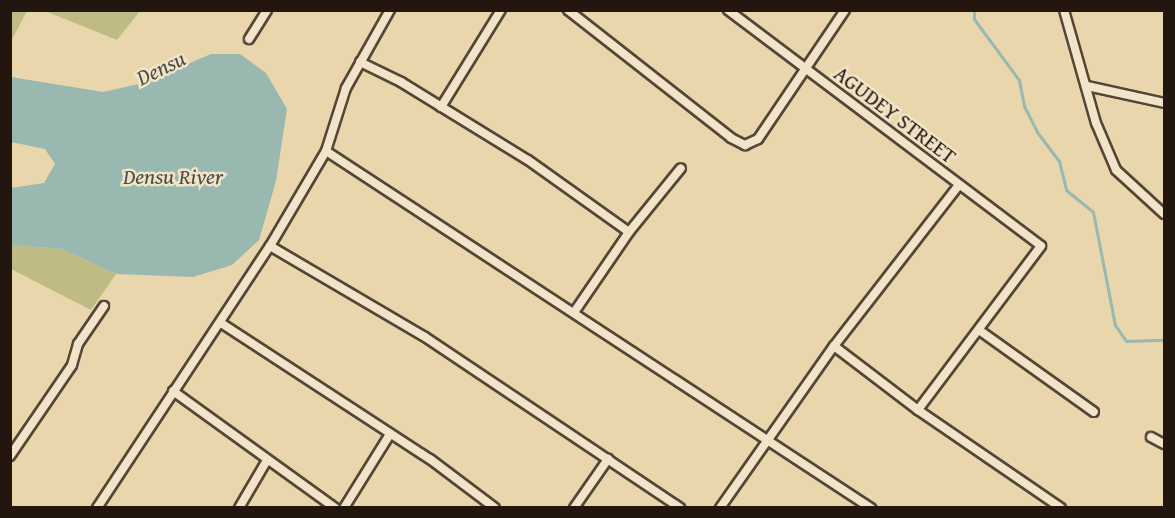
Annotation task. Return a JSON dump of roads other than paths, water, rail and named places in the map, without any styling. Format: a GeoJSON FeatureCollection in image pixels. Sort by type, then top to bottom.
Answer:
{"type":"FeatureCollection","features":[{"type":"Feature","properties":{"kind":"street"},"geometry":{"type":"LineString","coordinates":[[249,39],[267,10]]}},
{"type":"Feature","properties":{"kind":"street"},"geometry":{"type":"LineString","coordinates":[[97,507],[270,246],[326,151],[333,121],[360,62],[390,10]]}},
{"type":"Feature","properties":{"kind":"street"},"geometry":{"type":"LineString","coordinates":[[441,107],[501,10]]}},
{"type":"Feature","properties":{"kind":"street"},"geometry":{"type":"LineString","coordinates":[[568,10],[731,138],[745,145],[758,139],[845,10]]}},
{"type":"Feature","properties":{"kind":"street","name":"AGUDEY STREET"},"geometry":{"type":"LineString","coordinates":[[728,10],[958,186],[1041,246],[979,330]]}},
{"type":"Feature","properties":{"kind":"street"},"geometry":{"type":"LineString","coordinates":[[1064,10],[1096,123],[1116,170],[1164,214]]}},
{"type":"Feature","properties":{"kind":"street"},"geometry":{"type":"LineString","coordinates":[[360,62],[441,107],[580,194],[628,232]]}},
{"type":"Feature","properties":{"kind":"street"},"geometry":{"type":"LineString","coordinates":[[1087,86],[1164,103]]}},
{"type":"Feature","properties":{"kind":"street"},"geometry":{"type":"LineString","coordinates":[[326,151],[768,437],[871,507]]}},
{"type":"Feature","properties":{"kind":"street"},"geometry":{"type":"LineString","coordinates":[[575,311],[628,232],[681,168]]}},
{"type":"Feature","properties":{"kind":"street"},"geometry":{"type":"LineString","coordinates":[[720,507],[834,346],[958,186]]}},
{"type":"Feature","properties":{"kind":"street"},"geometry":{"type":"LineString","coordinates":[[270,246],[425,337],[680,507]]}},
{"type":"Feature","properties":{"kind":"street"},"geometry":{"type":"LineString","coordinates":[[10,456],[72,365],[78,344],[104,306]]}},
{"type":"Feature","properties":{"kind":"street"},"geometry":{"type":"LineString","coordinates":[[221,323],[390,434],[495,507]]}},
{"type":"Feature","properties":{"kind":"street"},"geometry":{"type":"LineString","coordinates":[[918,410],[979,330],[1094,412]]}},
{"type":"Feature","properties":{"kind":"street"},"geometry":{"type":"LineString","coordinates":[[834,346],[918,410],[1061,507]]}},
{"type":"Feature","properties":{"kind":"street"},"geometry":{"type":"LineString","coordinates":[[173,391],[335,507]]}},
{"type":"Feature","properties":{"kind":"street"},"geometry":{"type":"LineString","coordinates":[[344,507],[390,434]]}},
{"type":"Feature","properties":{"kind":"street"},"geometry":{"type":"LineString","coordinates":[[1151,437],[1164,444]]}},
{"type":"Feature","properties":{"kind":"street"},"geometry":{"type":"LineString","coordinates":[[574,507],[609,459]]}},
{"type":"Feature","properties":{"kind":"street"},"geometry":{"type":"LineString","coordinates":[[239,507],[267,460]]}},
{"type":"Feature","properties":{"kind":"water","name":"Densu River"},"geometry":{"type":"Polygon","coordinates":[[[211,54],[240,54],[266,73],[287,109],[276,181],[259,240],[232,265],[193,277],[116,274],[62,249],[11,245],[11,188],[44,183],[55,164],[45,149],[11,142],[11,77],[103,92],[143,83],[211,54]]]}},
{"type":"Feature","properties":{"kind":"waterway"},"geometry":{"type":"LineString","coordinates":[[974,10],[974,19],[1019,80],[1024,106],[1037,132],[1059,161],[1066,190],[1093,212],[1115,325],[1126,341],[1164,340]]}},
{"type":"Feature","properties":{"kind":"water label","name":"Densu"},"geometry":{"type":"Point","coordinates":[161,68]}}]}
